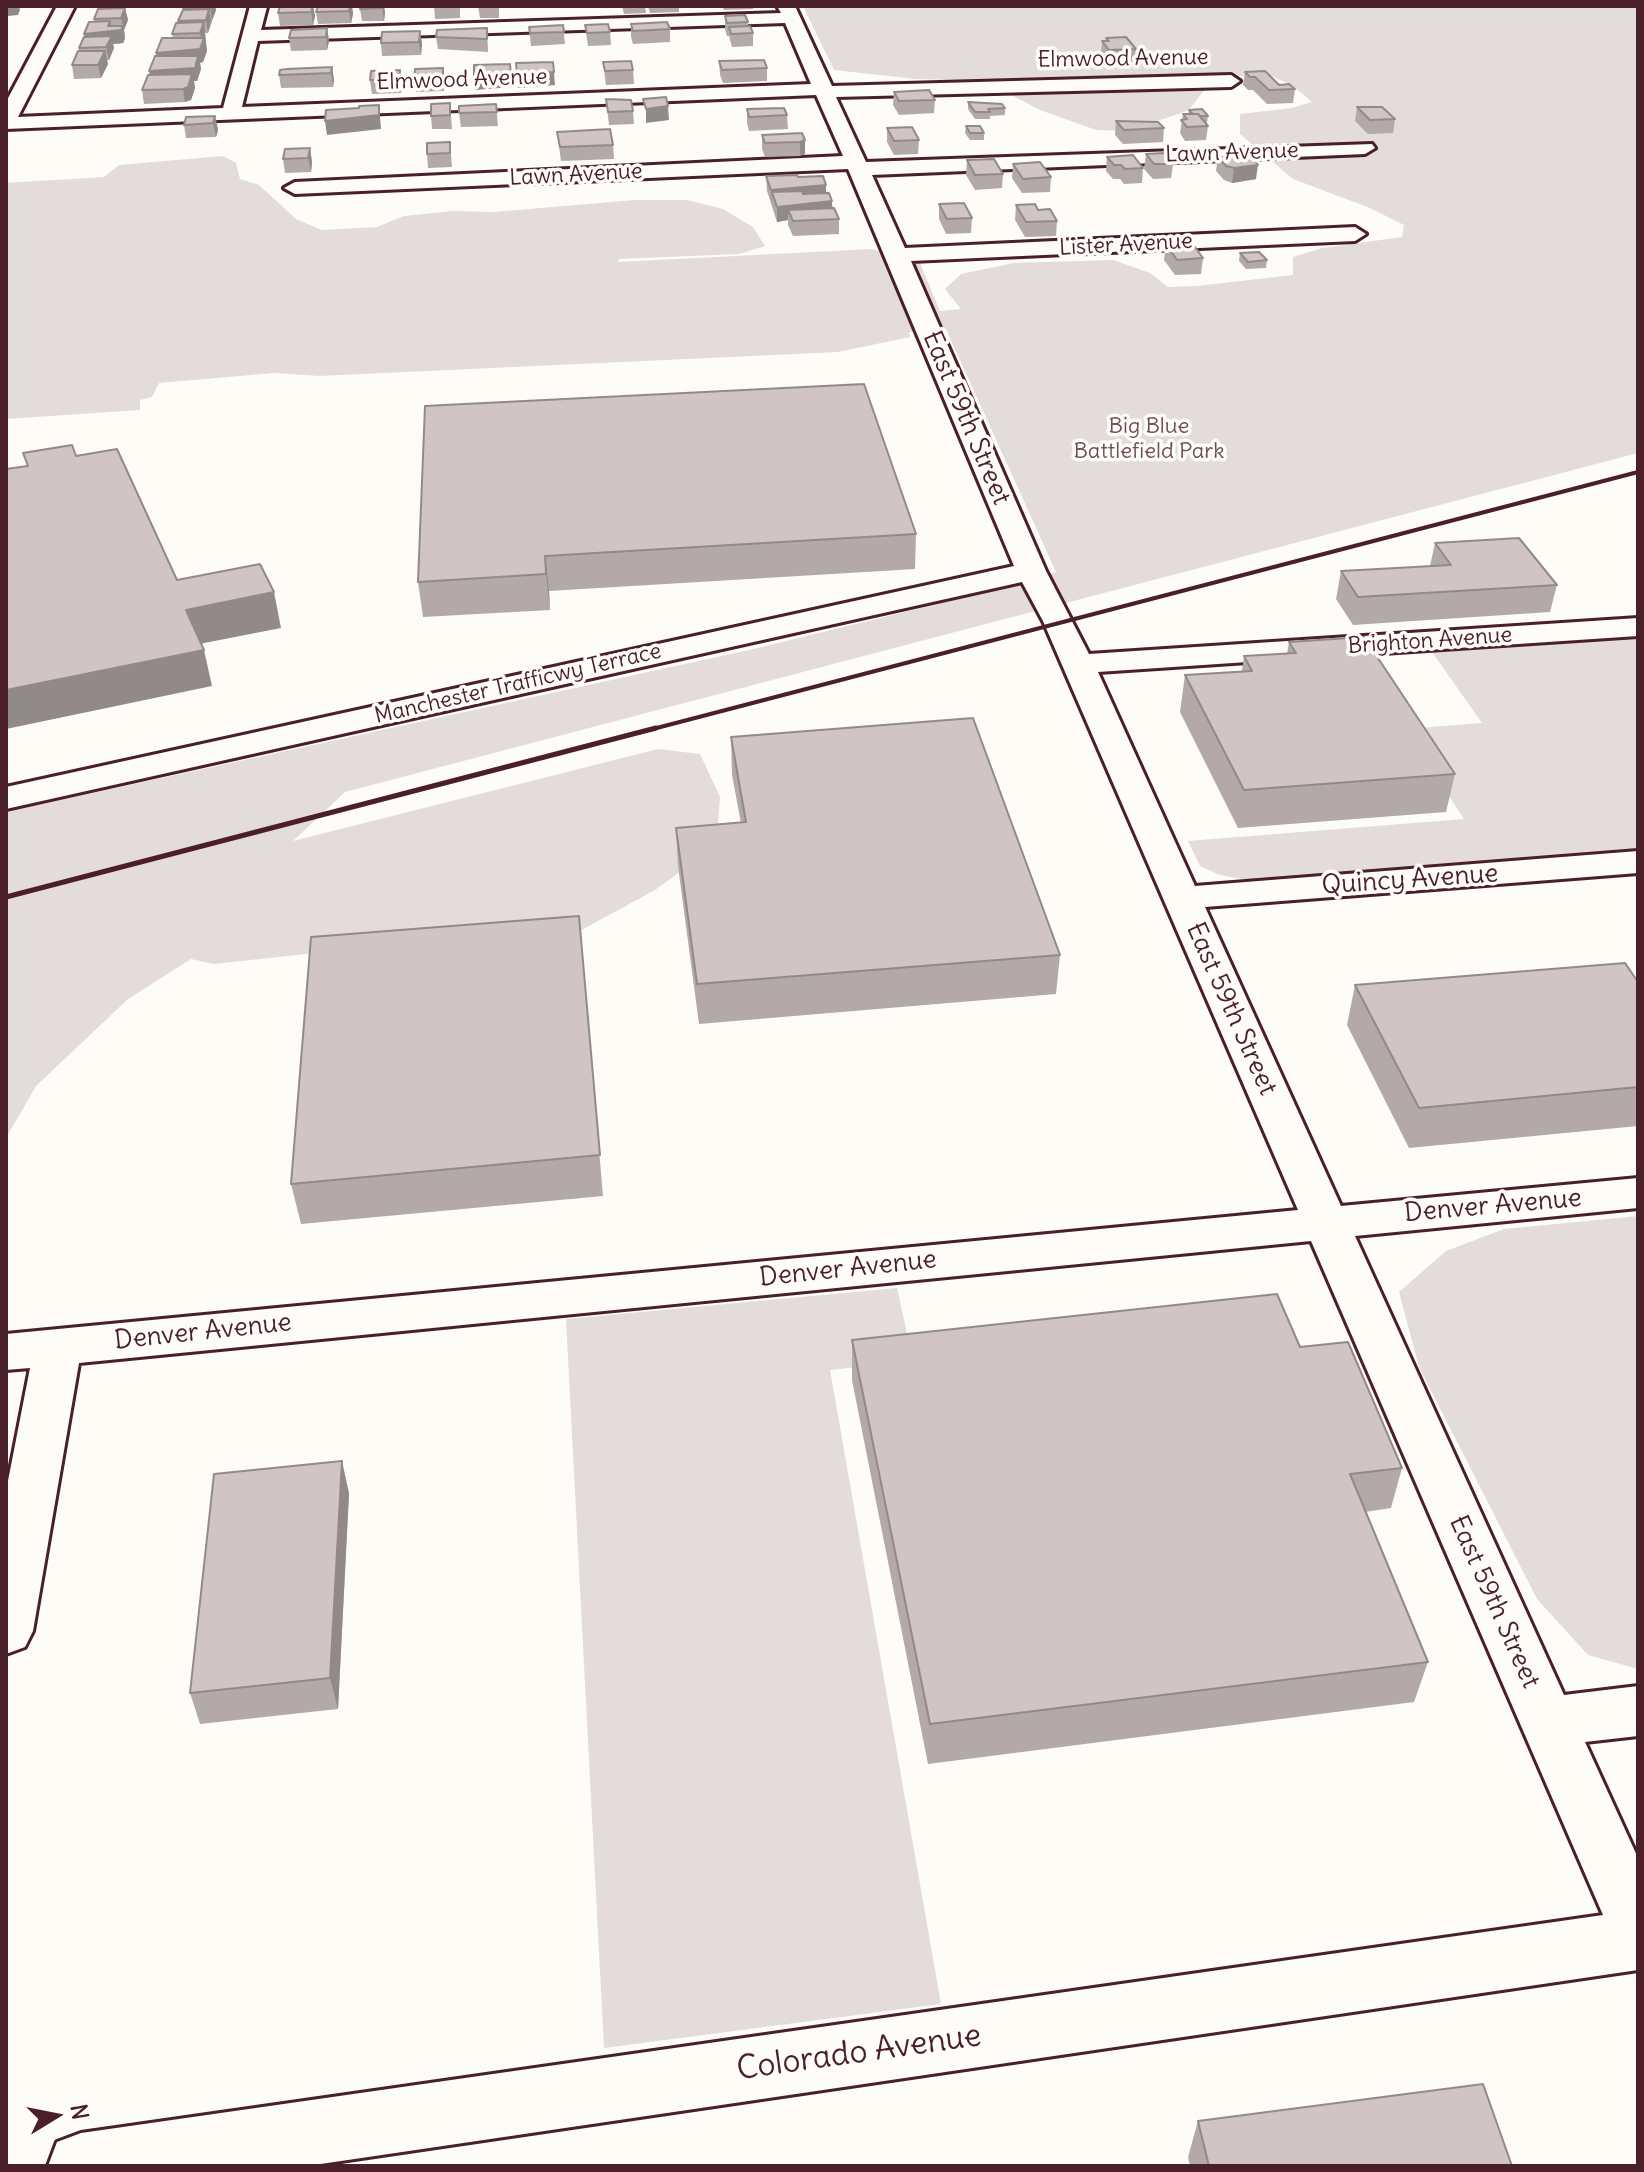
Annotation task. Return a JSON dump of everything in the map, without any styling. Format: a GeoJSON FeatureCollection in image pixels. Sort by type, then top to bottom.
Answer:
{"type":"FeatureCollection","features":[{"type":"Feature","properties":{"kind":"street"},"geometry":{"type":"LineString","coordinates":[[6,121],[66,6]]}},
{"type":"Feature","properties":{"kind":"street"},"geometry":{"type":"LineString","coordinates":[[231,114],[259,6]]}},
{"type":"Feature","properties":{"kind":"street"},"geometry":{"type":"LineString","coordinates":[[251,36],[789,12]]}},
{"type":"Feature","properties":{"kind":"street","name":"East 59th Street"},"geometry":{"type":"LineString","coordinates":[[789,12],[897,255],[1031,571],[1078,664],[1638,1926]]}},
{"type":"Feature","properties":{"kind":"street","name":"Elmwood Avenue"},"geometry":{"type":"LineString","coordinates":[[6,121],[824,91],[1231,81]]}},
{"type":"Feature","properties":{"kind":"street","name":"Lawn Avenue"},"geometry":{"type":"LineString","coordinates":[[295,188],[1365,148]]}},
{"type":"Feature","properties":{"kind":"street","name":"Lister Avenue"},"geometry":{"type":"LineString","coordinates":[[897,255],[1355,234]]}},
{"type":"Feature","properties":{"kind":"street","name":"Manchester Trafficwy Terrace"},"geometry":{"type":"LineString","coordinates":[[6,798],[1031,571]]}},
{"type":"Feature","properties":{"kind":"street","name":"Brighton Avenue"},"geometry":{"type":"LineString","coordinates":[[1078,664],[1638,627]]}},
{"type":"Feature","properties":{"kind":"street","name":"Quincy Avenue"},"geometry":{"type":"LineString","coordinates":[[1181,898],[1638,862]]}},
{"type":"Feature","properties":{"kind":"street","name":"Denver Avenue"},"geometry":{"type":"LineString","coordinates":[[6,1352],[1638,1193]]}},
{"type":"Feature","properties":{"kind":"street"},"geometry":{"type":"LineString","coordinates":[[6,1631],[58,1347]]}},
{"type":"Feature","properties":{"kind":"street"},"geometry":{"type":"LineString","coordinates":[[1547,1722],[1638,1711]]}},
{"type":"Feature","properties":{"kind":"street","name":"Colorado Avenue"},"geometry":{"type":"LineString","coordinates":[[81,2166],[1638,1940]]}},
{"type":"Feature","properties":{"kind":"green space","name":"Big Blue Battlefield Park"},"geometry":{"type":"Polygon","coordinates":[[[803,6],[1638,6],[1638,453],[345,792],[293,841],[658,749],[700,754],[720,797],[716,846],[655,890],[565,939],[315,953],[214,964],[191,959],[128,999],[36,1086],[6,1138],[6,812],[749,650],[1016,585],[1056,572],[946,329],[909,332],[910,337],[838,352],[319,376],[274,373],[159,383],[152,397],[140,400],[140,410],[6,419],[6,183],[104,177],[119,165],[223,156],[236,163],[240,179],[259,185],[296,219],[322,230],[377,227],[404,216],[453,211],[494,212],[634,200],[687,200],[723,209],[753,227],[765,246],[739,254],[619,259],[618,262],[872,249],[920,263],[940,311],[961,309],[945,289],[961,274],[1014,263],[1113,260],[1150,273],[1168,287],[1197,286],[1293,275],[1293,257],[1322,248],[1402,237],[1404,225],[1370,208],[1293,179],[1240,134],[1240,114],[1292,108],[1312,102],[1292,85],[1271,76],[1215,76],[1189,110],[1129,131],[1096,130],[1040,110],[984,81],[916,79],[834,70],[803,6]]]}},
{"type":"Feature","properties":{"kind":"green space"},"geometry":{"type":"Polygon","coordinates":[[[1638,637],[1638,851],[1259,882],[1220,875],[1200,866],[1188,841],[1464,819],[1405,729],[1482,723],[1432,652],[1638,637]]]}},
{"type":"Feature","properties":{"kind":"green space"},"geometry":{"type":"Polygon","coordinates":[[[1638,1216],[1638,1669],[1588,1655],[1537,1599],[1419,1367],[1399,1292],[1446,1251],[1504,1229],[1638,1216]]]}},
{"type":"Feature","properties":{"kind":"green space"},"geometry":{"type":"Polygon","coordinates":[[[897,1288],[913,1361],[830,1370],[941,2004],[604,2048],[566,1319],[897,1288]]]}},
{"type":"Feature","properties":{"kind":"building"},"geometry":{"type":"Polygon","coordinates":[[[210,6],[210,8],[183,8],[210,6]]]}},
{"type":"Feature","properties":{"kind":"building"},"geometry":{"type":"Polygon","coordinates":[[[280,6],[313,6],[311,12],[278,13],[280,6]]]}},
{"type":"Feature","properties":{"kind":"building"},"geometry":{"type":"Polygon","coordinates":[[[318,6],[350,6],[349,11],[316,12],[318,6]]]}},
{"type":"Feature","properties":{"kind":"building"},"geometry":{"type":"Polygon","coordinates":[[[361,6],[382,6],[382,8],[360,9],[361,6]]]}},
{"type":"Feature","properties":{"kind":"building"},"geometry":{"type":"Polygon","coordinates":[[[125,8],[121,18],[94,19],[98,9],[125,8]]]}},
{"type":"Feature","properties":{"kind":"building"},"geometry":{"type":"Polygon","coordinates":[[[209,9],[206,20],[178,21],[183,10],[209,9]]]}},
{"type":"Feature","properties":{"kind":"building"},"geometry":{"type":"Polygon","coordinates":[[[745,15],[748,22],[727,23],[725,16],[745,15]]]}},
{"type":"Feature","properties":{"kind":"building"},"geometry":{"type":"Polygon","coordinates":[[[110,21],[108,26],[123,26],[121,30],[84,34],[89,22],[110,21]]]}},
{"type":"Feature","properties":{"kind":"building"},"geometry":{"type":"Polygon","coordinates":[[[204,22],[200,33],[172,34],[176,23],[204,22]]]}},
{"type":"Feature","properties":{"kind":"building"},"geometry":{"type":"Polygon","coordinates":[[[667,22],[670,29],[633,31],[631,24],[667,22]]]}},
{"type":"Feature","properties":{"kind":"building"},"geometry":{"type":"Polygon","coordinates":[[[608,24],[610,32],[587,33],[585,25],[608,24]]]}},
{"type":"Feature","properties":{"kind":"building"},"geometry":{"type":"Polygon","coordinates":[[[563,25],[564,32],[530,33],[529,27],[563,25]]]}},
{"type":"Feature","properties":{"kind":"building"},"geometry":{"type":"Polygon","coordinates":[[[750,26],[753,33],[731,34],[729,27],[750,26]]]}},
{"type":"Feature","properties":{"kind":"building"},"geometry":{"type":"Polygon","coordinates":[[[327,28],[326,37],[289,38],[291,30],[327,28]]]}},
{"type":"Feature","properties":{"kind":"building"},"geometry":{"type":"Polygon","coordinates":[[[487,28],[487,39],[436,37],[437,30],[487,28]]]}},
{"type":"Feature","properties":{"kind":"building"},"geometry":{"type":"Polygon","coordinates":[[[420,31],[419,42],[381,43],[382,32],[420,31]]]}},
{"type":"Feature","properties":{"kind":"building"},"geometry":{"type":"Polygon","coordinates":[[[112,36],[106,47],[79,48],[84,37],[112,36]]]}},
{"type":"Feature","properties":{"kind":"building"},"geometry":{"type":"Polygon","coordinates":[[[1126,37],[1136,49],[1109,50],[1102,41],[1109,41],[1106,38],[1126,37]]]}},
{"type":"Feature","properties":{"kind":"building"},"geometry":{"type":"Polygon","coordinates":[[[162,38],[204,38],[200,49],[156,53],[162,38]]]}},
{"type":"Feature","properties":{"kind":"building"},"geometry":{"type":"Polygon","coordinates":[[[78,51],[105,51],[98,65],[72,65],[78,51]]]}},
{"type":"Feature","properties":{"kind":"building"},"geometry":{"type":"Polygon","coordinates":[[[155,56],[198,56],[195,68],[149,71],[155,56]]]}},
{"type":"Feature","properties":{"kind":"building"},"geometry":{"type":"Polygon","coordinates":[[[764,60],[767,68],[722,70],[719,61],[764,60]]]}},
{"type":"Feature","properties":{"kind":"building"},"geometry":{"type":"Polygon","coordinates":[[[631,61],[633,70],[605,71],[603,62],[631,61]]]}},
{"type":"Feature","properties":{"kind":"building"},"geometry":{"type":"Polygon","coordinates":[[[553,62],[554,72],[517,75],[516,63],[553,62]]]}},
{"type":"Feature","properties":{"kind":"building"},"geometry":{"type":"Polygon","coordinates":[[[510,64],[511,74],[474,77],[474,65],[510,64]]]}},
{"type":"Feature","properties":{"kind":"building"},"geometry":{"type":"Polygon","coordinates":[[[332,67],[331,73],[279,75],[280,70],[332,67]]]}},
{"type":"Feature","properties":{"kind":"building"},"geometry":{"type":"Polygon","coordinates":[[[443,68],[443,77],[414,78],[415,69],[443,68]]]}},
{"type":"Feature","properties":{"kind":"building"},"geometry":{"type":"Polygon","coordinates":[[[400,70],[399,79],[370,80],[371,71],[400,70]]]}},
{"type":"Feature","properties":{"kind":"building"},"geometry":{"type":"Polygon","coordinates":[[[1265,71],[1279,85],[1289,84],[1295,89],[1269,90],[1245,72],[1265,71]]]}},
{"type":"Feature","properties":{"kind":"building"},"geometry":{"type":"Polygon","coordinates":[[[192,74],[188,87],[183,89],[142,90],[148,75],[192,74]]]}},
{"type":"Feature","properties":{"kind":"building"},"geometry":{"type":"Polygon","coordinates":[[[929,90],[935,100],[899,101],[894,92],[929,90]]]}},
{"type":"Feature","properties":{"kind":"building"},"geometry":{"type":"Polygon","coordinates":[[[666,97],[668,106],[646,109],[643,99],[666,97]]]}},
{"type":"Feature","properties":{"kind":"building"},"geometry":{"type":"Polygon","coordinates":[[[606,99],[631,100],[633,111],[608,112],[606,99]]]}},
{"type":"Feature","properties":{"kind":"building"},"geometry":{"type":"Polygon","coordinates":[[[968,102],[1002,104],[1005,108],[975,112],[968,102]]]}},
{"type":"Feature","properties":{"kind":"building"},"geometry":{"type":"Polygon","coordinates":[[[450,103],[450,115],[431,116],[431,104],[450,103]]]}},
{"type":"Feature","properties":{"kind":"building"},"geometry":{"type":"Polygon","coordinates":[[[496,104],[497,112],[459,113],[459,106],[496,104]]]}},
{"type":"Feature","properties":{"kind":"building"},"geometry":{"type":"Polygon","coordinates":[[[379,105],[379,115],[325,121],[326,110],[379,105]]]}},
{"type":"Feature","properties":{"kind":"building"},"geometry":{"type":"Polygon","coordinates":[[[1357,107],[1382,107],[1395,119],[1370,120],[1357,107]]]}},
{"type":"Feature","properties":{"kind":"building"},"geometry":{"type":"Polygon","coordinates":[[[784,108],[787,115],[749,117],[747,109],[784,108]]]}},
{"type":"Feature","properties":{"kind":"building"},"geometry":{"type":"Polygon","coordinates":[[[1202,109],[1208,116],[1193,114],[1189,110],[1202,109]]]}},
{"type":"Feature","properties":{"kind":"building"},"geometry":{"type":"Polygon","coordinates":[[[1183,114],[1198,114],[1208,126],[1187,127],[1181,120],[1187,119],[1183,114]]]}},
{"type":"Feature","properties":{"kind":"building"},"geometry":{"type":"Polygon","coordinates":[[[215,116],[213,123],[184,125],[186,117],[215,116]]]}},
{"type":"Feature","properties":{"kind":"building"},"geometry":{"type":"Polygon","coordinates":[[[1116,121],[1158,122],[1164,128],[1124,130],[1116,121]]]}},
{"type":"Feature","properties":{"kind":"building"},"geometry":{"type":"Polygon","coordinates":[[[966,126],[980,126],[984,133],[970,133],[966,126]]]}},
{"type":"Feature","properties":{"kind":"building"},"geometry":{"type":"Polygon","coordinates":[[[912,127],[919,140],[894,141],[887,128],[912,127]]]}},
{"type":"Feature","properties":{"kind":"building"},"geometry":{"type":"Polygon","coordinates":[[[610,129],[613,145],[560,147],[557,132],[610,129]]]}},
{"type":"Feature","properties":{"kind":"building"},"geometry":{"type":"Polygon","coordinates":[[[802,133],[805,140],[800,142],[765,143],[762,135],[802,133]]]}},
{"type":"Feature","properties":{"kind":"building"},"geometry":{"type":"Polygon","coordinates":[[[450,142],[450,153],[427,154],[427,143],[450,142]]]}},
{"type":"Feature","properties":{"kind":"building"},"geometry":{"type":"Polygon","coordinates":[[[310,148],[308,158],[283,159],[285,149],[310,148]]]}},
{"type":"Feature","properties":{"kind":"building"},"geometry":{"type":"Polygon","coordinates":[[[1164,153],[1173,164],[1154,164],[1146,154],[1164,153]]]}},
{"type":"Feature","properties":{"kind":"building"},"geometry":{"type":"Polygon","coordinates":[[[1133,155],[1143,168],[1125,169],[1114,165],[1107,157],[1133,155]]]}},
{"type":"Feature","properties":{"kind":"building"},"geometry":{"type":"Polygon","coordinates":[[[1250,155],[1258,165],[1234,168],[1226,166],[1218,157],[1250,155]]]}},
{"type":"Feature","properties":{"kind":"building"},"geometry":{"type":"Polygon","coordinates":[[[994,159],[1003,174],[975,175],[967,160],[994,159]]]}},
{"type":"Feature","properties":{"kind":"building"},"geometry":{"type":"Polygon","coordinates":[[[1040,162],[1051,177],[1023,179],[1013,164],[1040,162]]]}},
{"type":"Feature","properties":{"kind":"building"},"geometry":{"type":"Polygon","coordinates":[[[766,176],[823,176],[826,185],[771,190],[766,176]]]}},
{"type":"Feature","properties":{"kind":"building"},"geometry":{"type":"Polygon","coordinates":[[[802,191],[803,194],[829,193],[832,201],[777,207],[772,192],[802,191]]]}},
{"type":"Feature","properties":{"kind":"building"},"geometry":{"type":"Polygon","coordinates":[[[964,203],[972,218],[947,219],[939,204],[964,203]]]}},
{"type":"Feature","properties":{"kind":"building"},"geometry":{"type":"Polygon","coordinates":[[[1035,204],[1038,210],[1050,209],[1057,221],[1026,222],[1016,205],[1035,204]]]}},
{"type":"Feature","properties":{"kind":"building"},"geometry":{"type":"Polygon","coordinates":[[[834,208],[839,219],[793,221],[788,210],[834,208]]]}},
{"type":"Feature","properties":{"kind":"building"},"geometry":{"type":"Polygon","coordinates":[[[1192,243],[1203,258],[1177,260],[1166,244],[1192,243]]]}},
{"type":"Feature","properties":{"kind":"building"},"geometry":{"type":"Polygon","coordinates":[[[1259,252],[1267,260],[1248,262],[1240,253],[1259,252]]]}},
{"type":"Feature","properties":{"kind":"building"},"geometry":{"type":"Polygon","coordinates":[[[864,384],[916,534],[545,556],[546,574],[418,582],[425,406],[864,384]]]}},
{"type":"Feature","properties":{"kind":"building"},"geometry":{"type":"Polygon","coordinates":[[[72,445],[76,456],[117,449],[177,580],[260,564],[274,592],[186,610],[204,650],[6,690],[6,469],[28,466],[23,453],[72,445]]]}},
{"type":"Feature","properties":{"kind":"building"},"geometry":{"type":"Polygon","coordinates":[[[1519,538],[1557,585],[1358,597],[1341,571],[1451,565],[1435,543],[1519,538]]]}},
{"type":"Feature","properties":{"kind":"building"},"geometry":{"type":"Polygon","coordinates":[[[1364,637],[1455,774],[1244,790],[1185,675],[1252,671],[1244,656],[1296,653],[1289,642],[1364,637]]]}},
{"type":"Feature","properties":{"kind":"building"},"geometry":{"type":"Polygon","coordinates":[[[973,718],[1060,955],[697,984],[676,828],[746,822],[731,737],[973,718]]]}},
{"type":"Feature","properties":{"kind":"building"},"geometry":{"type":"Polygon","coordinates":[[[579,916],[600,1155],[291,1184],[311,937],[579,916]]]}},
{"type":"Feature","properties":{"kind":"building"},"geometry":{"type":"Polygon","coordinates":[[[1625,963],[1638,982],[1638,1087],[1419,1108],[1355,985],[1625,963]]]}},
{"type":"Feature","properties":{"kind":"building"},"geometry":{"type":"Polygon","coordinates":[[[1277,1294],[1300,1347],[1348,1342],[1402,1468],[1350,1474],[1428,1662],[930,1724],[852,1340],[1277,1294]]]}},
{"type":"Feature","properties":{"kind":"building"},"geometry":{"type":"Polygon","coordinates":[[[342,1461],[330,1678],[190,1693],[214,1474],[342,1461]]]}},
{"type":"Feature","properties":{"kind":"building"},"geometry":{"type":"Polygon","coordinates":[[[1483,2084],[1512,2166],[1209,2166],[1198,2121],[1483,2084]]]}},
{"type":"Feature","properties":{"kind":"railway"},"geometry":{"type":"LineString","coordinates":[[649,730],[1638,472]]}},
{"type":"Feature","properties":{"kind":"railway"},"geometry":{"type":"LineString","coordinates":[[6,897],[656,728]]}}]}
